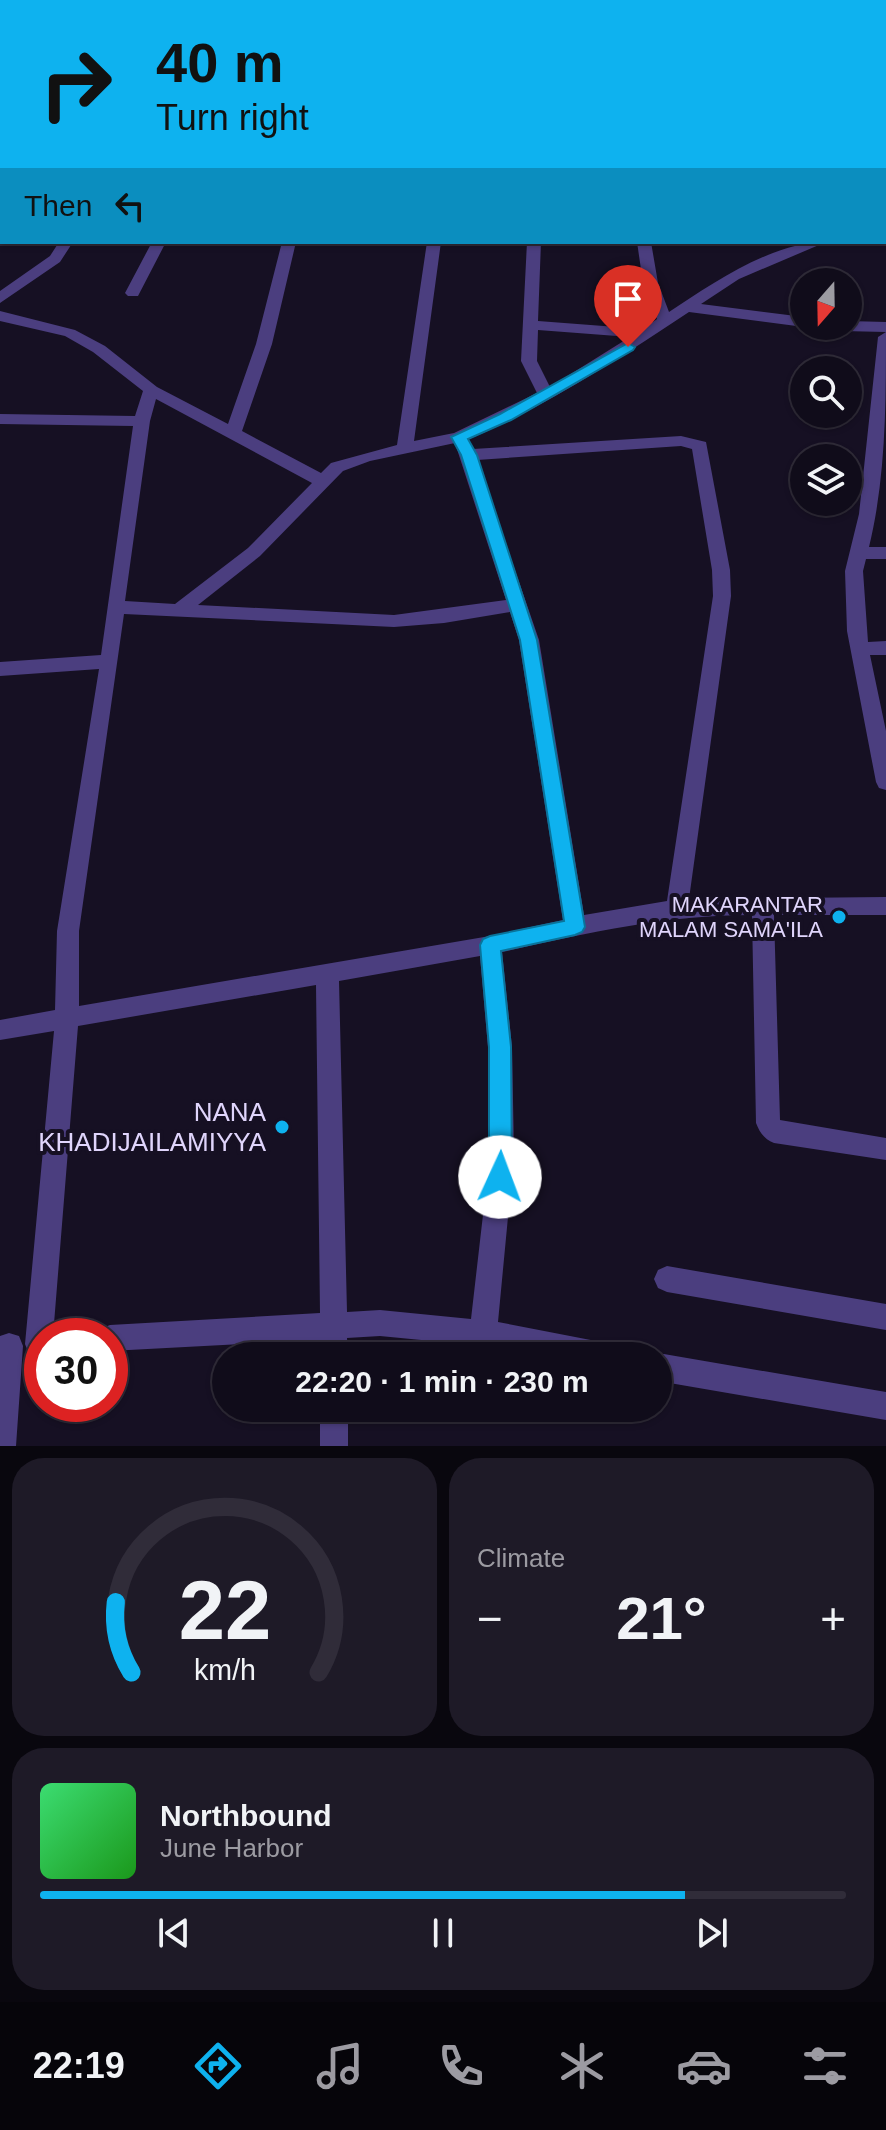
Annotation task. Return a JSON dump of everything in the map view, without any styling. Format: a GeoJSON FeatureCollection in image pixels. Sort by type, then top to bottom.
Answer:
{"type":"FeatureCollection","features":[{"type":"Feature","properties":{"kind":"street"},"geometry":{"type":"LineString","coordinates":[[0,298],[55,259],[65,244]]}},
{"type":"Feature","properties":{"kind":"street"},"geometry":{"type":"LineString","coordinates":[[133,293],[158,244]]}},
{"type":"Feature","properties":{"kind":"street"},"geometry":{"type":"LineString","coordinates":[[233,432],[264,344],[289,244]]}},
{"type":"Feature","properties":{"kind":"street"},"geometry":{"type":"LineString","coordinates":[[405,448],[434,244]]}},
{"type":"Feature","properties":{"kind":"street"},"geometry":{"type":"LineString","coordinates":[[534,244],[529,361],[546,395]]}},
{"type":"Feature","properties":{"kind":"street"},"geometry":{"type":"LineString","coordinates":[[644,244],[646,268],[657,308],[666,321]]}},
{"type":"Feature","properties":{"kind":"street"},"geometry":{"type":"LineString","coordinates":[[464,446],[756,265],[814,244]]}},
{"type":"Feature","properties":{"kind":"street"},"geometry":{"type":"LineString","coordinates":[[685,307],[790,320]]}},
{"type":"Feature","properties":{"kind":"street"},"geometry":{"type":"LineString","coordinates":[[0,316],[70,333],[99,349],[151,390],[324,482]]}},
{"type":"Feature","properties":{"kind":"street"},"geometry":{"type":"LineString","coordinates":[[531,325],[649,334]]}},
{"type":"Feature","properties":{"kind":"street"},"geometry":{"type":"LineString","coordinates":[[862,326],[886,327]]}},
{"type":"Feature","properties":{"kind":"street"},"geometry":{"type":"LineString","coordinates":[[886,337],[880,461],[854,571],[860,649],[886,782]]}},
{"type":"Feature","properties":{"kind":"street"},"geometry":{"type":"LineString","coordinates":[[43,1318],[67,1021],[68,931],[110,661],[142,421],[151,390]]}},
{"type":"Feature","properties":{"kind":"street"},"geometry":{"type":"LineString","coordinates":[[0,419],[142,421]]}},
{"type":"Feature","properties":{"kind":"street"},"geometry":{"type":"LineString","coordinates":[[179,610],[254,552],[337,467],[405,448],[681,441],[700,446],[721,570],[722,596],[677,909]]}},
{"type":"Feature","properties":{"kind":"street"},"geometry":{"type":"LineString","coordinates":[[464,446],[529,640],[575,927]]}},
{"type":"Feature","properties":{"kind":"street"},"geometry":{"type":"LineString","coordinates":[[858,553],[886,553]]}},
{"type":"Feature","properties":{"kind":"street"},"geometry":{"type":"LineString","coordinates":[[117,607],[394,621],[444,617],[517,605]]}},
{"type":"Feature","properties":{"kind":"street"},"geometry":{"type":"LineString","coordinates":[[860,649],[886,648]]}},
{"type":"Feature","properties":{"kind":"street"},"geometry":{"type":"LineString","coordinates":[[0,669],[110,661]]}},
{"type":"Feature","properties":{"kind":"street"},"geometry":{"type":"LineString","coordinates":[[763,906],[768,1123],[774,1132],[886,1149]]}},
{"type":"Feature","properties":{"kind":"street"},"geometry":{"type":"LineString","coordinates":[[0,1030],[67,1021],[490,945],[637,913],[763,906],[886,906]]}},
{"type":"Feature","properties":{"kind":"street"},"geometry":{"type":"LineString","coordinates":[[483,1333],[502,1154],[500,1047],[490,945]]}},
{"type":"Feature","properties":{"kind":"street"},"geometry":{"type":"LineString","coordinates":[[327,973],[334,1342]]}},
{"type":"Feature","properties":{"kind":"street"},"geometry":{"type":"LineString","coordinates":[[667,1279],[886,1317]]}},
{"type":"Feature","properties":{"kind":"street"},"geometry":{"type":"LineString","coordinates":[[128,1337],[380,1323],[483,1333],[529,1342]]}},
{"type":"Feature","properties":{"kind":"street"},"geometry":{"type":"LineString","coordinates":[[2,1446],[4,1346],[24,1345]]}},
{"type":"Feature","properties":{"kind":"street"},"geometry":{"type":"LineString","coordinates":[[672,1369],[886,1406]]}},
{"type":"Feature","properties":{"kind":"street"},"geometry":{"type":"LineString","coordinates":[[334,1422],[334,1446]]}},
{"type":"Feature","properties":{"kind":"place","name":"MAKARANTAR MALAM SAMA'ILA"},"geometry":{"type":"Point","coordinates":[839,917]}},
{"type":"Feature","properties":{"kind":"place","name":"NANA KHADIJAILAMIYYA"},"geometry":{"type":"Point","coordinates":[282,1127]}},
{"type":"Feature","properties":{"kind":"route"},"geometry":{"type":"LineString","coordinates":[[500,1177],[500,1047],[490,945],[575,927],[529,640],[469,455],[459,437],[506,417],[628,347]]}}]}
